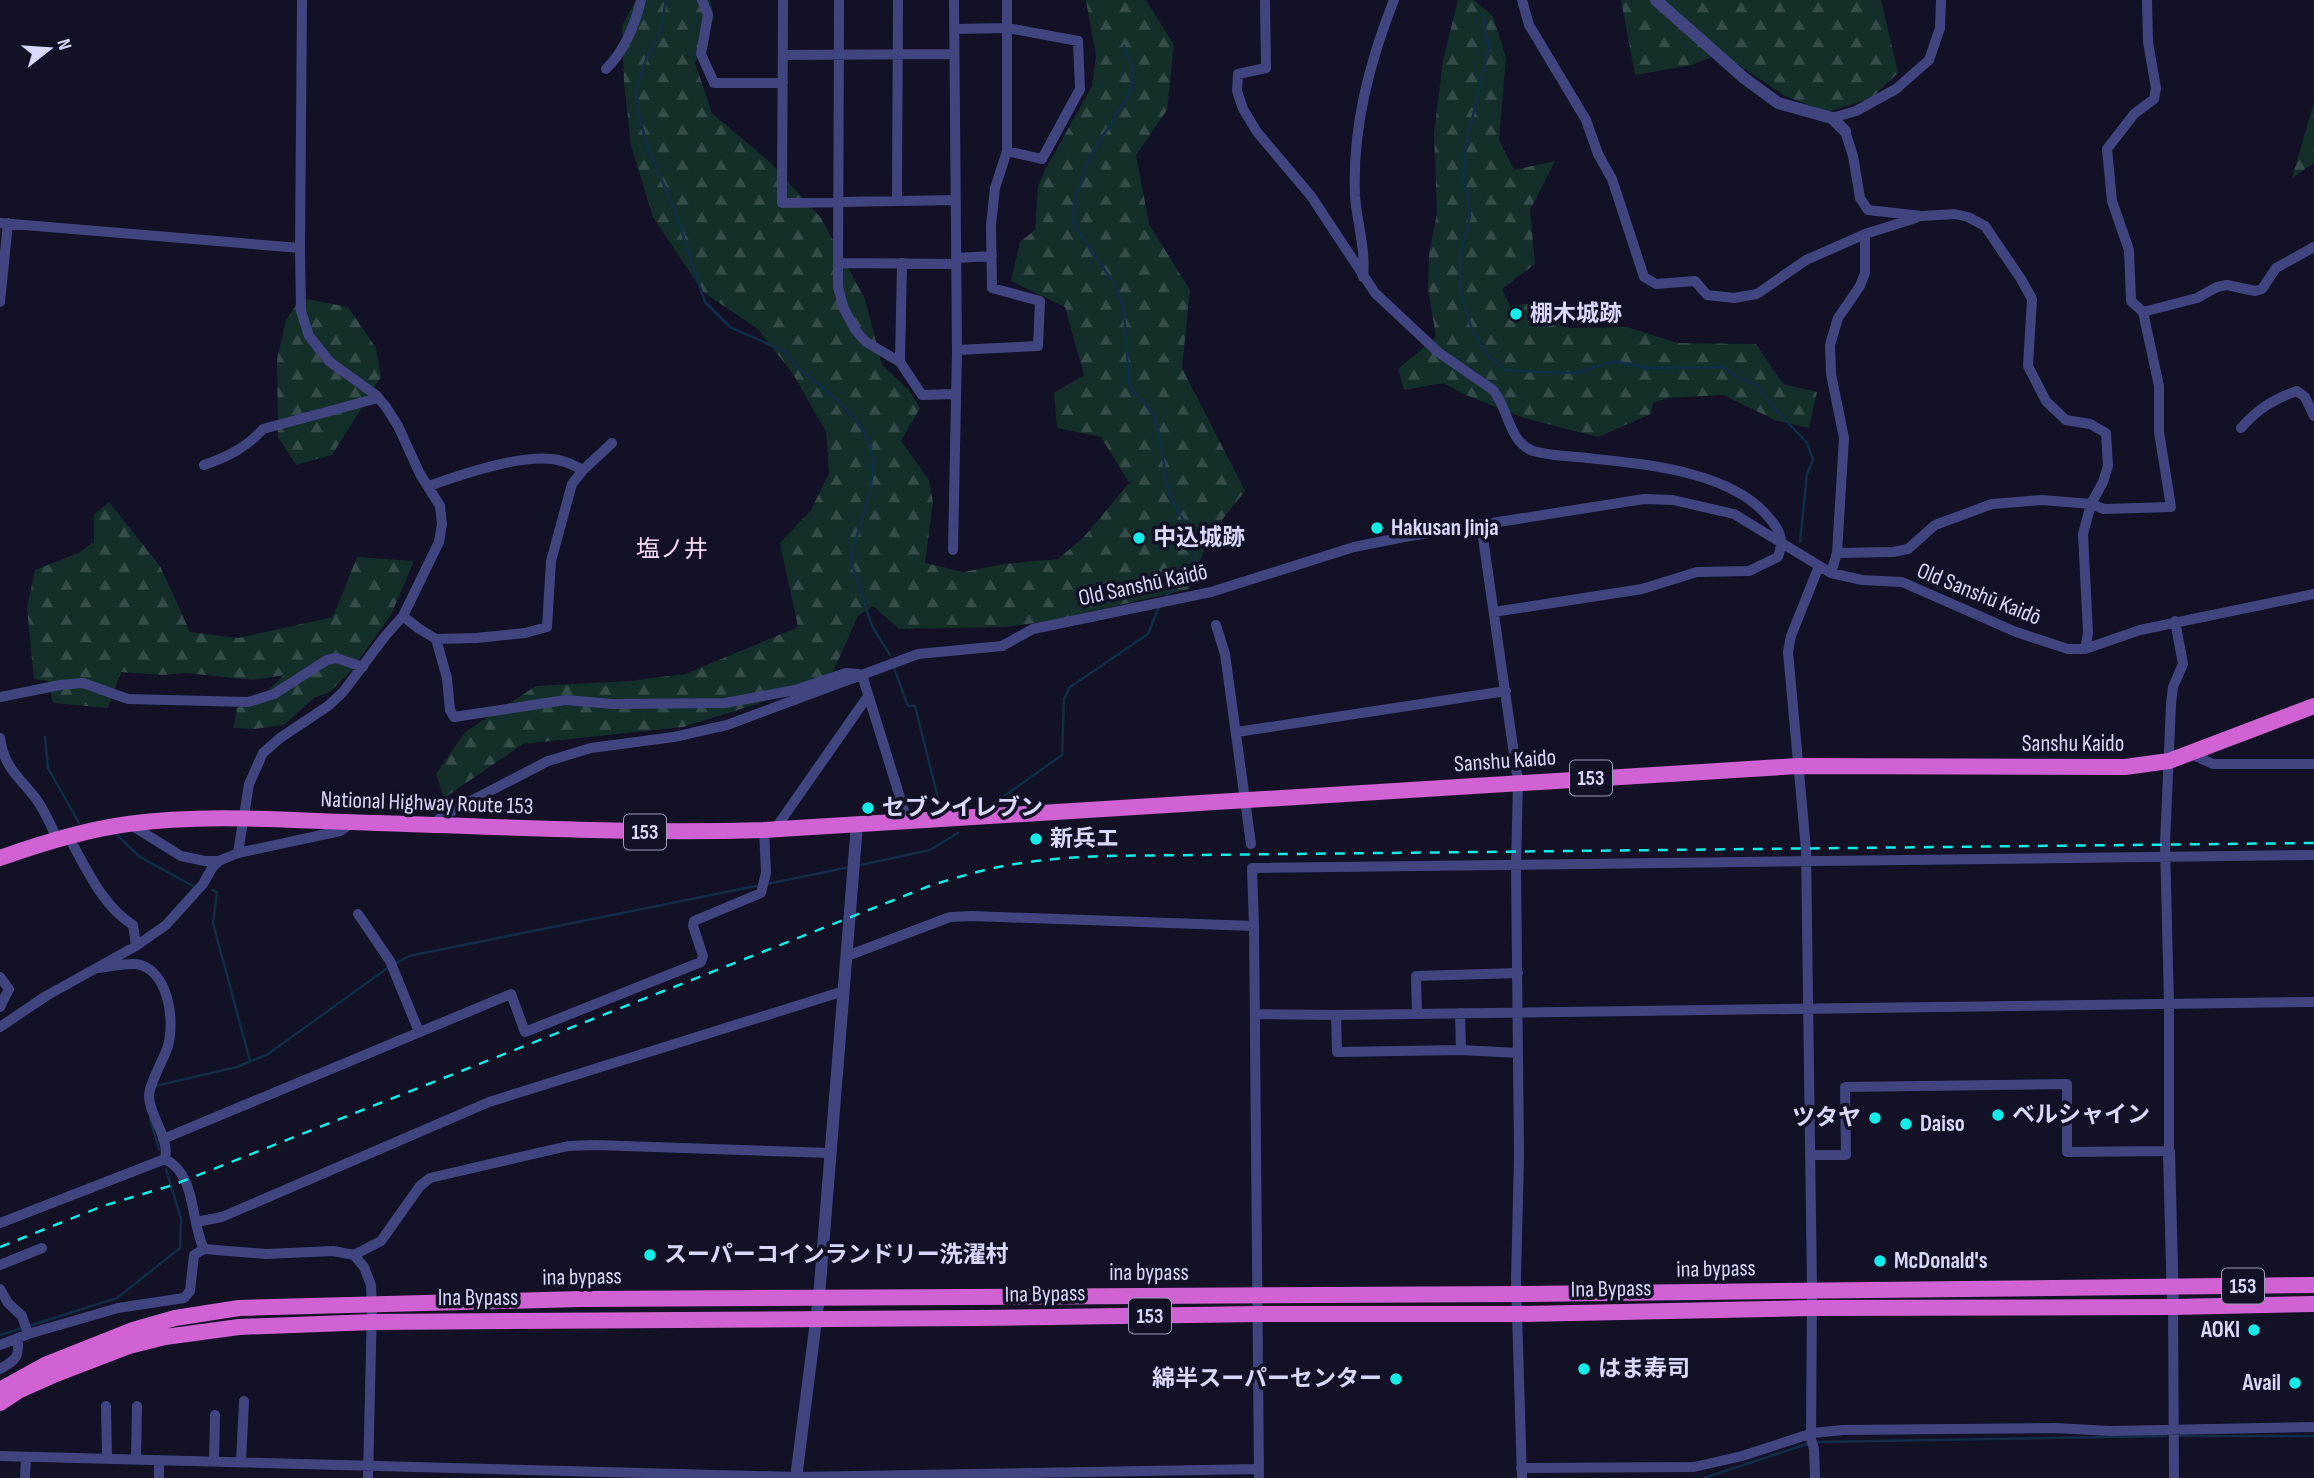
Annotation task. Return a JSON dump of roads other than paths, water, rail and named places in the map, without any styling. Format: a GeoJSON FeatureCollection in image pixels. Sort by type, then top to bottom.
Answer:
{"type":"FeatureCollection","features":[{"type":"Feature","properties":{"kind":"highway","name":"Sanshu Kaido"},"geometry":{"type":"LineString","coordinates":[[857,824],[1798,766],[2125,767],[2169,761],[2191,754],[2314,706]]}},
{"type":"Feature","properties":{"kind":"highway","name":"National Highway Route 153"},"geometry":{"type":"LineString","coordinates":[[0,858],[63,837],[130,824],[182,819],[678,832],[857,824]]}},
{"type":"Feature","properties":{"kind":"highway","name":"ina bypass"},"geometry":{"type":"LineString","coordinates":[[0,1390],[45,1365],[91,1345],[175,1318],[239,1308],[580,1299],[1517,1294],[2314,1285]]}},
{"type":"Feature","properties":{"kind":"highway","name":"Ina Bypass"},"geometry":{"type":"LineString","coordinates":[[0,1403],[19,1391],[94,1358],[165,1337],[239,1327],[373,1322],[1518,1314],[1812,1308],[2314,1304]]}},
{"type":"Feature","properties":{"kind":"street"},"geometry":{"type":"LineString","coordinates":[[239,853],[251,775],[263,753],[343,692],[403,616],[439,542],[442,524],[440,506],[411,457],[398,426],[378,398],[330,362],[309,336],[301,311],[303,0]]}},
{"type":"Feature","properties":{"kind":"street"},"geometry":{"type":"LineString","coordinates":[[606,69],[617,58],[638,15],[641,0]]}},
{"type":"Feature","properties":{"kind":"street"},"geometry":{"type":"LineString","coordinates":[[702,0],[708,15],[701,54],[714,83],[783,83]]}},
{"type":"Feature","properties":{"kind":"street"},"geometry":{"type":"LineString","coordinates":[[783,0],[782,203],[956,200]]}},
{"type":"Feature","properties":{"kind":"street"},"geometry":{"type":"LineString","coordinates":[[839,0],[838,287],[844,309],[856,331],[866,342],[900,362],[922,395],[955,394]]}},
{"type":"Feature","properties":{"kind":"street"},"geometry":{"type":"LineString","coordinates":[[897,201],[898,0]]}},
{"type":"Feature","properties":{"kind":"street"},"geometry":{"type":"LineString","coordinates":[[953,550],[957,350],[954,0]]}},
{"type":"Feature","properties":{"kind":"street"},"geometry":{"type":"LineString","coordinates":[[957,350],[1038,346],[1040,301],[992,288],[991,225],[995,188],[1007,151],[1007,0]]}},
{"type":"Feature","properties":{"kind":"street"},"geometry":{"type":"LineString","coordinates":[[1265,0],[1266,68],[1238,74],[1237,91],[1242,109],[1257,132],[1311,196],[1375,293],[1438,352],[1493,390],[1499,397],[1514,435],[1522,445],[1549,454],[1678,472],[1724,483],[1749,497],[1766,513],[1778,529],[1783,544],[1778,557],[1749,571],[1697,572],[1642,589],[1494,611]]}},
{"type":"Feature","properties":{"kind":"street"},"geometry":{"type":"LineString","coordinates":[[1363,277],[1365,260],[1355,194],[1356,150],[1362,101],[1372,58],[1394,0]]}},
{"type":"Feature","properties":{"kind":"street"},"geometry":{"type":"LineString","coordinates":[[1522,0],[1529,25],[1586,120],[1598,154],[1612,179],[1644,277],[1656,284],[1695,281],[1707,295],[1720,298],[1757,295],[1806,260],[1865,234],[1922,216]]}},
{"type":"Feature","properties":{"kind":"street"},"geometry":{"type":"LineString","coordinates":[[1656,0],[1744,78],[1778,103],[1832,118],[1845,131],[1853,156],[1860,198],[1868,210],[1922,216],[1955,214],[1968,217],[1985,226],[2021,279],[2032,299],[2028,366],[2046,401],[2066,421],[2090,424],[2106,433],[2108,466],[2091,504],[2082,534],[2088,634],[2085,649]]}},
{"type":"Feature","properties":{"kind":"street"},"geometry":{"type":"LineString","coordinates":[[1832,118],[1856,111],[1896,89],[1929,60],[1940,28],[1941,0]]}},
{"type":"Feature","properties":{"kind":"street"},"geometry":{"type":"LineString","coordinates":[[1837,553],[1893,552],[1908,549],[1935,524],[1992,504],[2042,500],[2091,504],[2104,509],[2171,507],[2159,432],[2159,386],[2143,312],[2131,301],[2129,250],[2112,201],[2107,149],[2134,114],[2154,99],[2156,88],[2148,42],[2147,0]]}},
{"type":"Feature","properties":{"kind":"street"},"geometry":{"type":"LineString","coordinates":[[954,29],[1008,28],[1078,41],[1080,89],[1042,159],[1007,151]]}},
{"type":"Feature","properties":{"kind":"street"},"geometry":{"type":"LineString","coordinates":[[783,55],[954,54]]}},
{"type":"Feature","properties":{"kind":"street"},"geometry":{"type":"LineString","coordinates":[[0,302],[4,223],[300,248]]}},
{"type":"Feature","properties":{"kind":"street"},"geometry":{"type":"LineString","coordinates":[[1831,572],[1837,553],[1844,438],[1831,374],[1830,345],[1838,318],[1860,286],[1865,273],[1865,234]]}},
{"type":"Feature","properties":{"kind":"street"},"geometry":{"type":"LineString","coordinates":[[2143,312],[2197,298],[2217,287],[2227,285],[2255,291],[2262,289],[2276,268],[2314,247]]}},
{"type":"Feature","properties":{"kind":"street"},"geometry":{"type":"LineString","coordinates":[[839,263],[956,261],[992,256]]}},
{"type":"Feature","properties":{"kind":"street"},"geometry":{"type":"LineString","coordinates":[[900,362],[902,263]]}},
{"type":"Feature","properties":{"kind":"street"},"geometry":{"type":"LineString","coordinates":[[2241,428],[2259,409],[2297,391],[2305,397],[2314,416]]}},
{"type":"Feature","properties":{"kind":"street"},"geometry":{"type":"LineString","coordinates":[[204,465],[232,455],[263,429],[378,398]]}},
{"type":"Feature","properties":{"kind":"street"},"geometry":{"type":"LineString","coordinates":[[403,616],[436,639],[525,633],[547,626],[551,561],[572,484],[612,443]]}},
{"type":"Feature","properties":{"kind":"street"},"geometry":{"type":"LineString","coordinates":[[429,486],[458,475],[523,460],[550,458],[566,461],[583,470]]}},
{"type":"Feature","properties":{"kind":"street","name":"Old Sanshū Kaidō"},"geometry":{"type":"LineString","coordinates":[[433,825],[442,816],[548,761],[591,748],[674,737],[727,725],[918,654],[1002,646],[1033,629],[1211,592],[1354,547],[1644,499],[1674,500],[1734,514],[1819,566],[1843,577],[1902,582],[2016,632],[2068,649],[2085,649],[2175,621],[2314,594]]}},
{"type":"Feature","properties":{"kind":"street"},"geometry":{"type":"LineString","coordinates":[[1482,524],[1518,782],[1517,1294],[1521,1473],[1694,1466],[1813,1440],[1843,1430],[2055,1428],[2111,1431],[2314,1427]]}},
{"type":"Feature","properties":{"kind":"street"},"geometry":{"type":"LineString","coordinates":[[1815,1478],[1806,862],[1788,652],[1791,636],[1819,566]]}},
{"type":"Feature","properties":{"kind":"street"},"geometry":{"type":"LineString","coordinates":[[2174,1478],[2165,857],[2172,695],[2183,664],[2175,621]]}},
{"type":"Feature","properties":{"kind":"street"},"geometry":{"type":"LineString","coordinates":[[1216,625],[1225,654],[1251,844]]}},
{"type":"Feature","properties":{"kind":"street"},"geometry":{"type":"LineString","coordinates":[[436,639],[447,678],[450,710],[454,717],[566,700],[613,704],[725,703],[795,690],[846,673],[862,675],[907,820]]}},
{"type":"Feature","properties":{"kind":"street"},"geometry":{"type":"LineString","coordinates":[[0,697],[83,683],[128,699],[248,702],[274,694],[327,660],[336,658],[363,667]]}},
{"type":"Feature","properties":{"kind":"street"},"geometry":{"type":"LineString","coordinates":[[1237,732],[1506,691]]}},
{"type":"Feature","properties":{"kind":"street"},"geometry":{"type":"LineString","coordinates":[[163,1139],[511,994],[525,1032],[701,962],[703,956],[693,926],[695,921],[756,896],[764,884],[769,830],[868,696]]}},
{"type":"Feature","properties":{"kind":"street"},"geometry":{"type":"LineString","coordinates":[[0,738],[2,751],[12,773],[33,796],[108,902],[133,925],[136,946]]}},
{"type":"Feature","properties":{"kind":"street"},"geometry":{"type":"LineString","coordinates":[[2191,754],[2213,764],[2314,764]]}},
{"type":"Feature","properties":{"kind":"street"},"geometry":{"type":"LineString","coordinates":[[0,1027],[46,996],[136,946],[166,925],[203,884],[219,861],[239,853],[340,831],[353,823]]}},
{"type":"Feature","properties":{"kind":"street"},"geometry":{"type":"LineString","coordinates":[[130,824],[181,856],[192,860],[219,861]]}},
{"type":"Feature","properties":{"kind":"street"},"geometry":{"type":"LineString","coordinates":[[796,1477],[817,1319],[857,824]]}},
{"type":"Feature","properties":{"kind":"street"},"geometry":{"type":"LineString","coordinates":[[0,1455],[796,1477],[1259,1473],[1252,868],[2314,855]]}},
{"type":"Feature","properties":{"kind":"street"},"geometry":{"type":"LineString","coordinates":[[358,914],[392,965],[419,1032]]}},
{"type":"Feature","properties":{"kind":"street"},"geometry":{"type":"LineString","coordinates":[[847,956],[950,917],[1254,926]]}},
{"type":"Feature","properties":{"kind":"street"},"geometry":{"type":"LineString","coordinates":[[98,968],[137,964],[160,980],[171,1017],[169,1044],[149,1096],[163,1139],[165,1159]]}},
{"type":"Feature","properties":{"kind":"street"},"geometry":{"type":"LineString","coordinates":[[1417,1014],[1416,976],[1518,973]]}},
{"type":"Feature","properties":{"kind":"street"},"geometry":{"type":"LineString","coordinates":[[0,977],[9,989],[0,1007]]}},
{"type":"Feature","properties":{"kind":"street"},"geometry":{"type":"LineString","coordinates":[[196,1222],[222,1217],[489,1102],[844,991]]}},
{"type":"Feature","properties":{"kind":"street"},"geometry":{"type":"LineString","coordinates":[[1255,1014],[2314,1002]]}},
{"type":"Feature","properties":{"kind":"street"},"geometry":{"type":"LineString","coordinates":[[1461,1013],[1461,1050]]}},
{"type":"Feature","properties":{"kind":"street"},"geometry":{"type":"LineString","coordinates":[[1336,1015],[1337,1052],[1461,1050],[1518,1053]]}},
{"type":"Feature","properties":{"kind":"street"},"geometry":{"type":"LineString","coordinates":[[1810,1155],[1846,1154],[1845,1087],[2067,1084],[2067,1152],[2169,1151]]}},
{"type":"Feature","properties":{"kind":"street"},"geometry":{"type":"LineString","coordinates":[[0,1345],[28,1333],[118,1308],[184,1298],[190,1291],[194,1255],[204,1249],[266,1254],[332,1251],[354,1255],[381,1241],[420,1186],[430,1178],[568,1146],[595,1144],[831,1153]]}},
{"type":"Feature","properties":{"kind":"street"},"geometry":{"type":"LineString","coordinates":[[165,1159],[180,1170],[190,1197],[198,1237],[204,1249]]}},
{"type":"Feature","properties":{"kind":"street"},"geometry":{"type":"LineString","coordinates":[[0,1223],[165,1159]]}},
{"type":"Feature","properties":{"kind":"street"},"geometry":{"type":"LineString","coordinates":[[0,1265],[42,1248]]}},
{"type":"Feature","properties":{"kind":"street"},"geometry":{"type":"LineString","coordinates":[[354,1255],[369,1277],[372,1305],[368,1478]]}},
{"type":"Feature","properties":{"kind":"street"},"geometry":{"type":"LineString","coordinates":[[0,1289],[24,1320],[28,1333]]}},
{"type":"Feature","properties":{"kind":"street"},"geometry":{"type":"LineString","coordinates":[[0,1369],[15,1360],[18,1338]]}},
{"type":"Feature","properties":{"kind":"street"},"geometry":{"type":"LineString","coordinates":[[241,1462],[243,1401]]}},
{"type":"Feature","properties":{"kind":"street"},"geometry":{"type":"LineString","coordinates":[[106,1406],[107,1458]]}},
{"type":"Feature","properties":{"kind":"street"},"geometry":{"type":"LineString","coordinates":[[136,1459],[137,1406]]}},
{"type":"Feature","properties":{"kind":"street"},"geometry":{"type":"LineString","coordinates":[[214,1461],[215,1415]]}},
{"type":"Feature","properties":{"kind":"street"},"geometry":{"type":"LineString","coordinates":[[25,1478],[26,1457]]}},
{"type":"Feature","properties":{"kind":"street"},"geometry":{"type":"LineString","coordinates":[[159,1460],[159,1478]]}},
{"type":"Feature","properties":{"kind":"waterway"},"geometry":{"type":"LineString","coordinates":[[666,0],[661,30],[646,59],[636,91],[640,120],[649,151],[674,208],[705,302],[730,327],[786,352],[795,365],[841,403],[866,434],[874,459],[870,493],[850,558],[872,626],[890,655]]}},
{"type":"Feature","properties":{"kind":"waterway"},"geometry":{"type":"LineString","coordinates":[[1482,15],[1489,47],[1466,145],[1463,181],[1470,216],[1460,257],[1460,291],[1471,327],[1487,355],[1506,370],[1540,372],[1576,373],[1614,361],[1647,368],[1724,367],[1739,378],[1759,386],[1765,398],[1807,443],[1813,460],[1807,474],[1800,542]]}},
{"type":"Feature","properties":{"kind":"waterway"},"geometry":{"type":"LineString","coordinates":[[1124,46],[1132,67],[1132,85],[1088,160],[1075,199],[1072,219],[1076,229],[1116,286],[1124,311],[1129,383],[1156,422],[1169,493],[1194,541],[1194,559],[1190,569],[1165,597]]}},
{"type":"Feature","properties":{"kind":"waterway"},"geometry":{"type":"LineString","coordinates":[[993,804],[1062,755],[1064,699],[1070,687],[1148,634],[1159,607]]}},
{"type":"Feature","properties":{"kind":"waterway"},"geometry":{"type":"LineString","coordinates":[[894,668],[908,706],[915,706],[938,798]]}},
{"type":"Feature","properties":{"kind":"waterway"},"geometry":{"type":"LineString","coordinates":[[45,737],[48,768],[79,823]]}},
{"type":"Feature","properties":{"kind":"waterway"},"geometry":{"type":"LineString","coordinates":[[856,866],[930,850],[958,833]]}},
{"type":"Feature","properties":{"kind":"waterway"},"geometry":{"type":"LineString","coordinates":[[116,834],[140,857],[193,886]]}},
{"type":"Feature","properties":{"kind":"waterway"},"geometry":{"type":"LineString","coordinates":[[767,884],[850,867]]}},
{"type":"Feature","properties":{"kind":"waterway"},"geometry":{"type":"LineString","coordinates":[[395,964],[409,956],[761,885]]}},
{"type":"Feature","properties":{"kind":"waterway"},"geometry":{"type":"LineString","coordinates":[[212,890],[217,892],[213,923],[250,1061]]}},
{"type":"Feature","properties":{"kind":"waterway"},"geometry":{"type":"LineString","coordinates":[[155,1086],[237,1067],[268,1054],[389,967]]}},
{"type":"Feature","properties":{"kind":"waterway"},"geometry":{"type":"LineString","coordinates":[[150,1119],[159,1149]]}},
{"type":"Feature","properties":{"kind":"waterway"},"geometry":{"type":"LineString","coordinates":[[0,1335],[117,1298],[180,1248],[181,1219],[166,1169]]}},
{"type":"Feature","properties":{"kind":"waterway"},"geometry":{"type":"LineString","coordinates":[[1816,1442],[2166,1436]]}},
{"type":"Feature","properties":{"kind":"waterway"},"geometry":{"type":"LineString","coordinates":[[2179,1436],[2314,1436]]}},
{"type":"Feature","properties":{"kind":"waterway"},"geometry":{"type":"LineString","coordinates":[[1704,1478],[1810,1443]]}},
{"type":"Feature","properties":{"kind":"railway"},"geometry":{"type":"LineString","coordinates":[[0,1247],[103,1206],[173,1185],[932,885],[1010,865],[1065,858],[1130,856],[2314,843]]}},
{"type":"Feature","properties":{"kind":"place","name":"棚木城跡"},"geometry":{"type":"Point","coordinates":[1516,314]}},
{"type":"Feature","properties":{"kind":"place","name":"Hakusan Jinja"},"geometry":{"type":"Point","coordinates":[1377,528]}},
{"type":"Feature","properties":{"kind":"place","name":"中込城跡"},"geometry":{"type":"Point","coordinates":[1139,538]}},
{"type":"Feature","properties":{"kind":"place","name":"セブンイレブン"},"geometry":{"type":"Point","coordinates":[868,808]}},
{"type":"Feature","properties":{"kind":"place","name":"新兵エ"},"geometry":{"type":"Point","coordinates":[1036,839]}},
{"type":"Feature","properties":{"kind":"place","name":"ベルシャイン"},"geometry":{"type":"Point","coordinates":[1998,1115]}},
{"type":"Feature","properties":{"kind":"place","name":"ツタヤ"},"geometry":{"type":"Point","coordinates":[1875,1118]}},
{"type":"Feature","properties":{"kind":"place","name":"Daiso"},"geometry":{"type":"Point","coordinates":[1906,1124]}},
{"type":"Feature","properties":{"kind":"place","name":"スーパーコインランドリー洗濯村"},"geometry":{"type":"Point","coordinates":[650,1255]}},
{"type":"Feature","properties":{"kind":"place","name":"McDonald's"},"geometry":{"type":"Point","coordinates":[1880,1261]}},
{"type":"Feature","properties":{"kind":"place","name":"AOKI"},"geometry":{"type":"Point","coordinates":[2254,1330]}},
{"type":"Feature","properties":{"kind":"place","name":"はま寿司"},"geometry":{"type":"Point","coordinates":[1584,1369]}},
{"type":"Feature","properties":{"kind":"place","name":"綿半スーパーセンター"},"geometry":{"type":"Point","coordinates":[1396,1379]}},
{"type":"Feature","properties":{"kind":"place","name":"Avail"},"geometry":{"type":"Point","coordinates":[2295,1383]}},
{"type":"Feature","properties":{"kind":"district","name":"塩ノ井"},"geometry":{"type":"Point","coordinates":[672,549]}}]}
